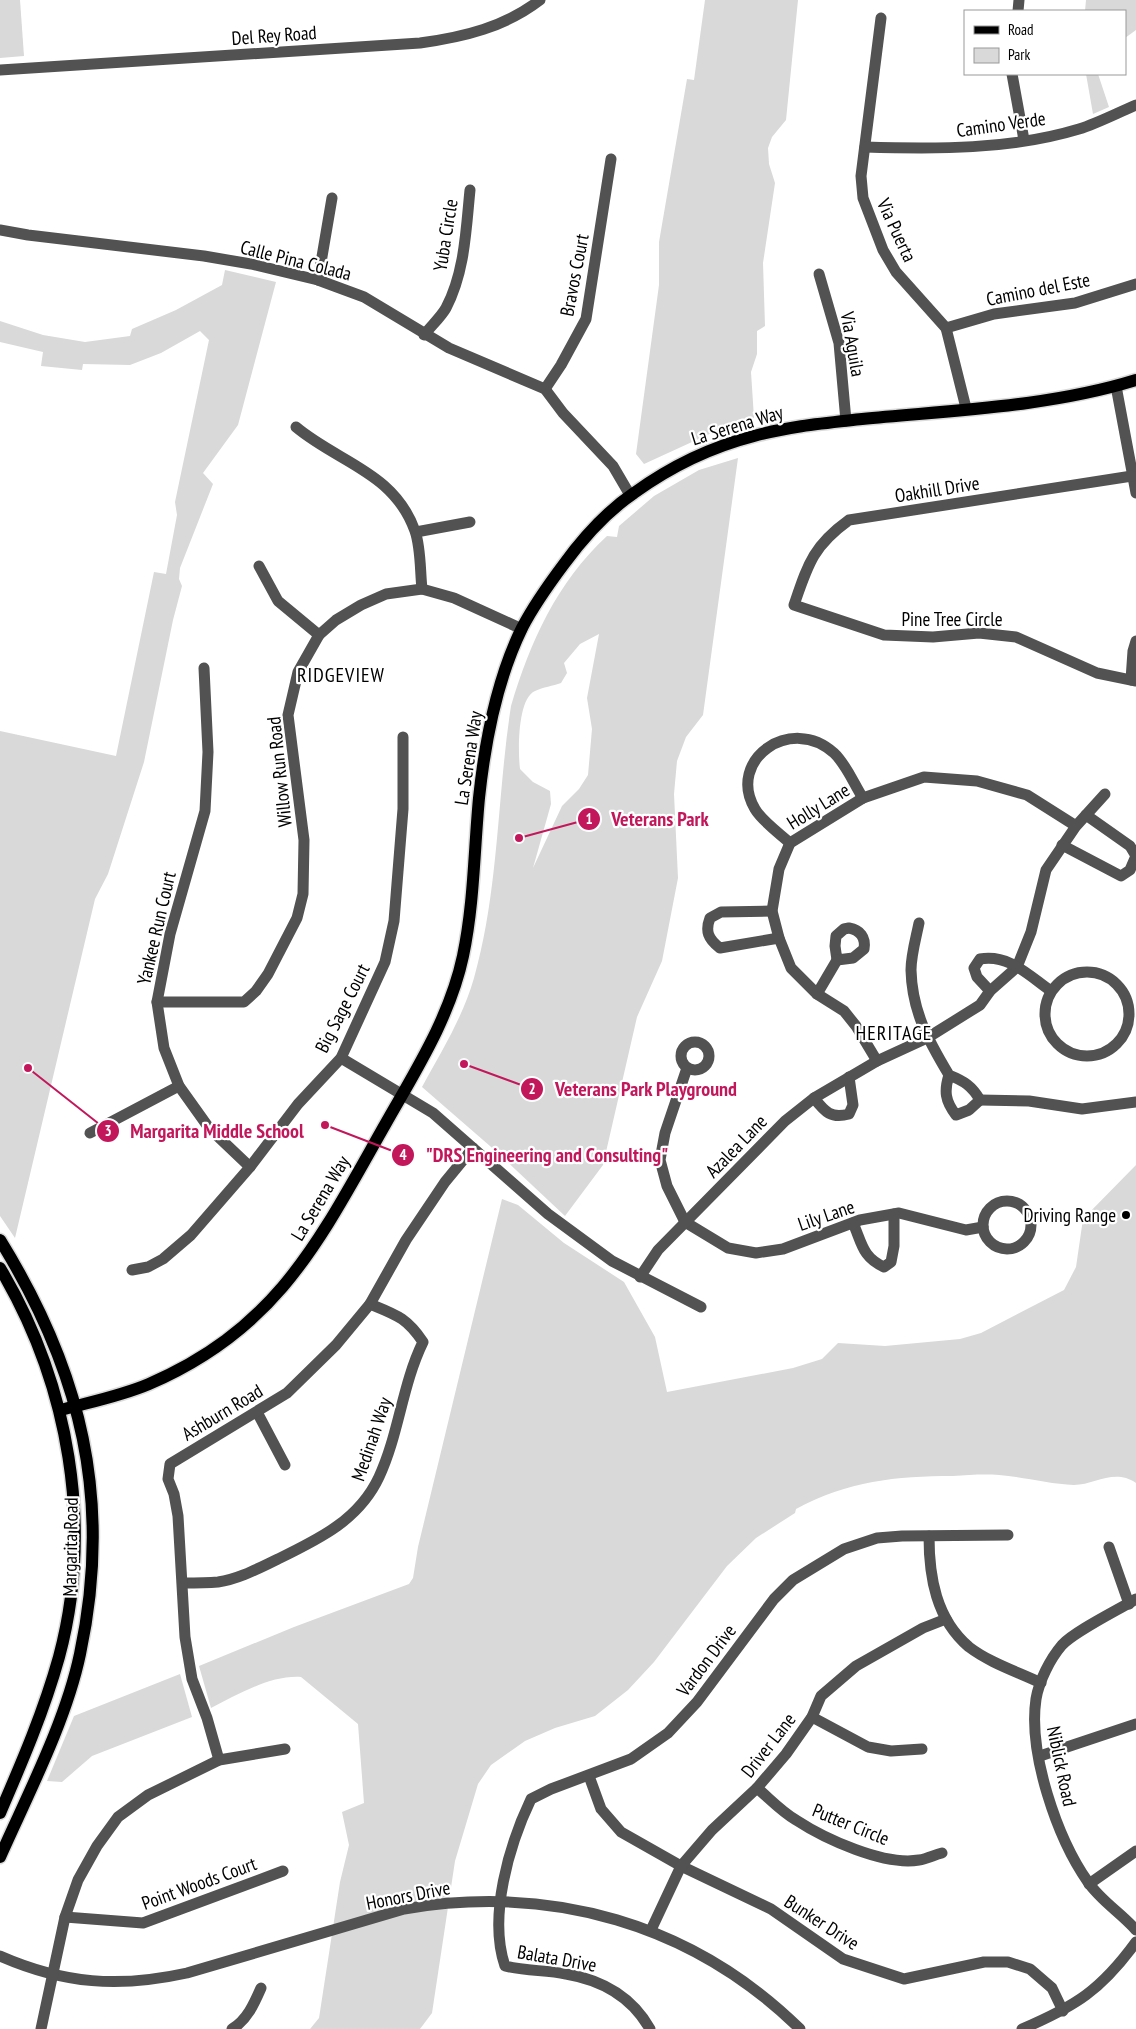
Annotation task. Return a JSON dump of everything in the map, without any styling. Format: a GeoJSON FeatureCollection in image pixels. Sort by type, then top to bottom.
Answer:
{"type":"FeatureCollection","features":[{"type":"Feature","properties":{"kind":"main road","name":"La Serena Way"},"geometry":{"type":"LineString","coordinates":[[60,1410],[147,1385],[207,1354],[259,1314],[282,1291],[307,1258],[434,1037],[462,961],[470,922],[482,772],[496,705],[522,629],[545,589],[579,544],[603,518],[630,495],[668,470],[723,446],[752,436],[798,426],[1042,400],[1116,386],[1136,380]]}},
{"type":"Feature","properties":{"kind":"main road","name":"Margarita Road"},"geometry":{"type":"LineString","coordinates":[[0,1240],[45,1322],[76,1406],[90,1478],[93,1519],[91,1576],[80,1655],[62,1709],[0,1857]]}},
{"type":"Feature","properties":{"kind":"main road","name":"Margarita Road"},"geometry":{"type":"LineString","coordinates":[[0,1268],[23,1310],[45,1363],[60,1410],[69,1460],[74,1523],[72,1581],[68,1613],[59,1656],[49,1690],[0,1813]]}},
{"type":"Feature","properties":{"kind":"street","name":"Del Rey Road"},"geometry":{"type":"LineString","coordinates":[[0,70],[420,43],[456,38],[499,24],[540,0]]}},
{"type":"Feature","properties":{"kind":"street","name":"Via Puerta"},"geometry":{"type":"LineString","coordinates":[[881,18],[861,176],[863,198],[883,250],[896,272],[946,328],[966,408]]}},
{"type":"Feature","properties":{"kind":"street"},"geometry":{"type":"LineString","coordinates":[[1012,75],[1024,140]]}},
{"type":"Feature","properties":{"kind":"street","name":"Camino Verde"},"geometry":{"type":"LineString","coordinates":[[865,147],[946,149],[1024,140],[1079,129],[1136,105]]}},
{"type":"Feature","properties":{"kind":"street","name":"Bravos Court"},"geometry":{"type":"LineString","coordinates":[[545,389],[561,365],[586,319],[611,159]]}},
{"type":"Feature","properties":{"kind":"street","name":"Yuba Circle"},"geometry":{"type":"LineString","coordinates":[[424,335],[446,308],[456,283],[463,258],[470,190]]}},
{"type":"Feature","properties":{"kind":"street"},"geometry":{"type":"LineString","coordinates":[[318,280],[332,198]]}},
{"type":"Feature","properties":{"kind":"street","name":"Calle Pina Colada"},"geometry":{"type":"LineString","coordinates":[[0,230],[28,236],[204,256],[251,264],[318,280],[364,297],[386,308],[424,335],[448,348],[545,389]]}},
{"type":"Feature","properties":{"kind":"street","name":"Via Aguila"},"geometry":{"type":"LineString","coordinates":[[819,274],[839,343],[846,421]]}},
{"type":"Feature","properties":{"kind":"street","name":"Camino del Este"},"geometry":{"type":"LineString","coordinates":[[946,328],[994,314],[1075,303],[1136,284]]}},
{"type":"Feature","properties":{"kind":"street"},"geometry":{"type":"LineString","coordinates":[[1116,386],[1136,493]]}},
{"type":"Feature","properties":{"kind":"street"},"geometry":{"type":"LineString","coordinates":[[545,389],[563,413],[613,466],[630,495]]}},
{"type":"Feature","properties":{"kind":"street"},"geometry":{"type":"LineString","coordinates":[[296,427],[315,443],[364,468],[382,482],[398,500],[416,532],[422,589]]}},
{"type":"Feature","properties":{"kind":"street","name":"Oakhill Drive"},"geometry":{"type":"LineString","coordinates":[[794,604],[814,552],[830,534],[849,520],[1132,476]]}},
{"type":"Feature","properties":{"kind":"street"},"geometry":{"type":"LineString","coordinates":[[416,532],[470,522]]}},
{"type":"Feature","properties":{"kind":"street"},"geometry":{"type":"LineString","coordinates":[[259,566],[278,601],[319,634]]}},
{"type":"Feature","properties":{"kind":"street","name":"Willow Run Road"},"geometry":{"type":"LineString","coordinates":[[157,1002],[244,1002],[256,991],[268,974],[297,918],[303,894],[304,840],[288,715],[298,672],[319,634],[336,620],[361,605],[386,594],[422,589],[461,601],[522,629]]}},
{"type":"Feature","properties":{"kind":"street","name":"Pine Tree Circle"},"geometry":{"type":"LineString","coordinates":[[794,604],[884,635],[933,637],[979,634],[1016,637],[1097,673],[1134,681]]}},
{"type":"Feature","properties":{"kind":"street"},"geometry":{"type":"LineString","coordinates":[[1134,681],[1133,651],[1136,641]]}},
{"type":"Feature","properties":{"kind":"street","name":"Yankee Run Court"},"geometry":{"type":"LineString","coordinates":[[204,668],[208,752],[204,811],[170,934],[157,1002],[164,1048],[179,1086],[209,1128],[250,1167]]}},
{"type":"Feature","properties":{"kind":"street","name":"Big Sage Court"},"geometry":{"type":"LineString","coordinates":[[132,1270],[148,1267],[192,1235],[250,1167],[298,1104],[341,1058],[385,962],[394,921],[404,809],[403,737]]}},
{"type":"Feature","properties":{"kind":"street"},"geometry":{"type":"LineString","coordinates":[[790,844],[755,809],[749,793],[749,773],[757,756],[772,744],[798,737],[817,742],[834,754],[863,798]]}},
{"type":"Feature","properties":{"kind":"street","name":"Holly Lane"},"geometry":{"type":"LineString","coordinates":[[877,1061],[856,1026],[844,1011],[817,994],[791,968],[779,938],[772,911],[779,869],[790,844],[863,798],[924,777],[978,781],[1027,795],[1076,826]]}},
{"type":"Feature","properties":{"kind":"street"},"geometry":{"type":"LineString","coordinates":[[877,1061],[927,1038],[980,1005],[990,991],[1018,967],[1031,932],[1046,870],[1076,826],[1105,794]]}},
{"type":"Feature","properties":{"kind":"street"},"geometry":{"type":"LineString","coordinates":[[1062,845],[1121,876],[1130,870],[1136,856],[1130,846],[1086,815]]}},
{"type":"Feature","properties":{"kind":"street"},"geometry":{"type":"LineString","coordinates":[[772,911],[721,912],[710,918],[708,934],[712,942],[720,948],[779,938]]}},
{"type":"Feature","properties":{"kind":"street"},"geometry":{"type":"LineString","coordinates":[[919,923],[911,968],[915,1003],[927,1038],[949,1075],[966,1081],[980,1100]]}},
{"type":"Feature","properties":{"kind":"street"},"geometry":{"type":"LineString","coordinates":[[990,991],[977,978],[974,968],[980,959],[993,957],[1006,959],[1051,991]]}},
{"type":"Feature","properties":{"kind":"street"},"geometry":{"type":"LineString","coordinates":[[817,994],[837,960]]}},
{"type":"Feature","properties":{"kind":"street"},"geometry":{"type":"LineString","coordinates":[[1087,971],[1101,974],[1113,980],[1126,997],[1129,1017],[1126,1031],[1112,1047],[1094,1055],[1080,1055],[1067,1051],[1056,1042],[1048,1031],[1044,1017],[1045,1003],[1051,991],[1060,980],[1073,973],[1087,971]]}},
{"type":"Feature","properties":{"kind":"street"},"geometry":{"type":"LineString","coordinates":[[341,1058],[433,1113],[580,1239],[640,1277],[701,1307]]}},
{"type":"Feature","properties":{"kind":"street","name":"Azalea Lane"},"geometry":{"type":"LineString","coordinates":[[640,1277],[654,1256],[685,1222],[785,1121],[814,1098],[877,1061]]}},
{"type":"Feature","properties":{"kind":"street"},"geometry":{"type":"LineString","coordinates":[[685,1222],[667,1186],[660,1160],[665,1133],[687,1068]]}},
{"type":"Feature","properties":{"kind":"street"},"geometry":{"type":"LineString","coordinates":[[949,1075],[945,1088],[946,1096],[949,1106],[956,1115],[969,1110],[980,1100],[1029,1101],[1082,1109],[1136,1102]]}},
{"type":"Feature","properties":{"kind":"street"},"geometry":{"type":"LineString","coordinates":[[814,1098],[827,1114],[833,1117],[849,1114],[853,1105],[849,1077]]}},
{"type":"Feature","properties":{"kind":"street"},"geometry":{"type":"LineString","coordinates":[[90,1133],[179,1086]]}},
{"type":"Feature","properties":{"kind":"street","name":"Ashburn Road"},"geometry":{"type":"LineString","coordinates":[[220,1760],[192,1678],[186,1637],[178,1516],[174,1494],[168,1479],[170,1464],[287,1392],[336,1345],[370,1304],[406,1240],[446,1182],[473,1148]]}},
{"type":"Feature","properties":{"kind":"street"},"geometry":{"type":"LineString","coordinates":[[1005,1201],[1012,1202],[1025,1209],[1031,1223],[1030,1231],[1021,1245],[1005,1249],[990,1242],[983,1227],[986,1213],[997,1203],[1005,1201]]}},
{"type":"Feature","properties":{"kind":"street"},"geometry":{"type":"LineString","coordinates":[[853,1223],[871,1261],[884,1266],[891,1262],[894,1246],[894,1214]]}},
{"type":"Feature","properties":{"kind":"street","name":"Lily Lane"},"geometry":{"type":"LineString","coordinates":[[685,1222],[728,1248],[756,1253],[783,1249],[853,1223],[894,1214],[915,1216],[966,1230],[983,1227]]}},
{"type":"Feature","properties":{"kind":"street","name":"Medinah Way"},"geometry":{"type":"LineString","coordinates":[[183,1583],[219,1582],[257,1570],[330,1533],[344,1522],[370,1494],[389,1452],[415,1359],[423,1342],[412,1325],[395,1314],[370,1304]]}},
{"type":"Feature","properties":{"kind":"street"},"geometry":{"type":"LineString","coordinates":[[257,1412],[285,1465]]}},
{"type":"Feature","properties":{"kind":"street","name":"Vardon Drive"},"geometry":{"type":"LineString","coordinates":[[502,1901],[503,1885],[510,1852],[531,1799],[551,1789],[631,1759],[673,1728],[697,1702],[774,1599],[793,1580],[844,1549],[877,1538],[1008,1535]]}},
{"type":"Feature","properties":{"kind":"street"},"geometry":{"type":"LineString","coordinates":[[928,1536],[929,1568],[935,1595],[946,1619],[969,1646],[1002,1665],[1041,1683]]}},
{"type":"Feature","properties":{"kind":"street"},"geometry":{"type":"LineString","coordinates":[[1109,1547],[1132,1601]]}},
{"type":"Feature","properties":{"kind":"street","name":"Niblick Road"},"geometry":{"type":"LineString","coordinates":[[1132,1601],[1063,1644],[1041,1683],[1036,1698],[1034,1728],[1054,1815],[1068,1852],[1089,1884],[1136,1930]]}},
{"type":"Feature","properties":{"kind":"street","name":"Driver Lane"},"geometry":{"type":"LineString","coordinates":[[651,1930],[681,1866],[712,1830],[757,1788],[786,1754],[812,1717],[821,1696],[856,1666],[923,1628],[946,1619]]}},
{"type":"Feature","properties":{"kind":"street"},"geometry":{"type":"LineString","coordinates":[[812,1717],[868,1747],[891,1751],[922,1749]]}},
{"type":"Feature","properties":{"kind":"street"},"geometry":{"type":"LineString","coordinates":[[1040,1756],[1136,1724]]}},
{"type":"Feature","properties":{"kind":"street"},"geometry":{"type":"LineString","coordinates":[[41,2029],[51,1975],[65,1917],[78,1880],[97,1846],[118,1818],[148,1795],[220,1760],[285,1749]]}},
{"type":"Feature","properties":{"kind":"street","name":"Bunker Drive"},"geometry":{"type":"LineString","coordinates":[[589,1776],[601,1809],[621,1832],[681,1866],[771,1909],[830,1951],[858,1965],[904,1979],[984,1962],[1008,1962],[1030,1969],[1052,1988],[1063,2011]]}},
{"type":"Feature","properties":{"kind":"street","name":"Putter Circle"},"geometry":{"type":"LineString","coordinates":[[757,1788],[795,1820],[829,1838],[874,1855],[899,1860],[919,1860],[942,1853]]}},
{"type":"Feature","properties":{"kind":"street"},"geometry":{"type":"LineString","coordinates":[[1089,1884],[1136,1851]]}},
{"type":"Feature","properties":{"kind":"street","name":"Point Woods Court"},"geometry":{"type":"LineString","coordinates":[[65,1917],[143,1923],[284,1871]]}},
{"type":"Feature","properties":{"kind":"street","name":"Honors Drive"},"geometry":{"type":"LineString","coordinates":[[0,1956],[51,1975],[85,1981],[117,1983],[152,1981],[187,1973],[404,1910],[435,1904],[502,1901],[553,1905],[588,1912],[651,1930],[694,1950],[741,1979],[800,2029]]}},
{"type":"Feature","properties":{"kind":"street","name":"Balata Drive"},"geometry":{"type":"LineString","coordinates":[[502,1901],[498,1939],[505,1966],[567,1974],[607,1985],[626,2000],[650,2029]]}},
{"type":"Feature","properties":{"kind":"street"},"geometry":{"type":"LineString","coordinates":[[1022,2029],[1063,2011],[1094,1991],[1116,1970],[1136,1942]]}},
{"type":"Feature","properties":{"kind":"street"},"geometry":{"type":"LineString","coordinates":[[232,2029],[240,2024],[251,2010],[261,1988]]}},
{"type":"Feature","properties":{"kind":"green space"},"geometry":{"type":"Polygon","coordinates":[[[0,0],[20,0],[24,56],[0,58],[0,0]]]}},
{"type":"Feature","properties":{"kind":"green space"},"geometry":{"type":"Polygon","coordinates":[[[705,0],[798,0],[786,120],[772,137],[768,148],[769,164],[775,183],[763,263],[765,326],[757,331],[757,354],[751,372],[754,418],[716,431],[644,464],[636,454],[659,285],[659,242],[687,79],[694,80],[705,0]]]}},
{"type":"Feature","properties":{"kind":"green space"},"geometry":{"type":"Polygon","coordinates":[[[1086,0],[1136,0],[1136,30],[1126,37],[1126,10],[1085,10],[1086,0]]]}},
{"type":"Feature","properties":{"kind":"green space"},"geometry":{"type":"Polygon","coordinates":[[[1086,75],[1098,75],[1109,107],[1093,114],[1086,75]]]}},
{"type":"Feature","properties":{"kind":"green space"},"geometry":{"type":"Polygon","coordinates":[[[225,270],[276,282],[238,425],[203,473],[213,484],[180,568],[179,579],[182,586],[173,620],[144,762],[108,874],[95,899],[15,1238],[0,1216],[0,731],[116,756],[154,572],[166,574],[177,515],[175,502],[209,340],[200,331],[161,353],[130,365],[83,364],[82,370],[41,366],[43,352],[0,342],[0,321],[43,335],[85,342],[130,336],[132,329],[176,310],[222,285],[225,270]]]}},
{"type":"Feature","properties":{"kind":"green space"},"geometry":{"type":"Polygon","coordinates":[[[738,458],[703,715],[686,737],[677,761],[674,794],[678,878],[662,961],[637,1017],[603,1165],[565,1216],[498,1153],[422,1087],[458,1020],[474,978],[482,945],[493,877],[511,706],[537,636],[547,614],[560,593],[589,554],[607,536],[617,537],[619,526],[654,496],[699,470],[738,458]],[[599,634],[580,644],[564,663],[567,673],[561,683],[535,691],[529,696],[525,704],[520,727],[520,769],[533,782],[550,791],[551,804],[533,868],[562,806],[579,789],[588,775],[592,729],[587,698],[599,634]]]}},
{"type":"Feature","properties":{"kind":"green space"},"geometry":{"type":"Polygon","coordinates":[[[1136,1165],[1136,1483],[1120,1477],[1105,1478],[1074,1485],[993,1475],[912,1477],[853,1486],[834,1492],[796,1509],[795,1513],[756,1538],[727,1566],[654,1662],[628,1690],[595,1716],[555,1728],[525,1741],[491,1765],[478,1784],[455,1861],[432,2013],[420,2029],[310,2029],[319,2018],[340,1882],[349,1845],[342,1812],[364,1803],[358,1724],[301,1677],[289,1677],[266,1683],[211,1708],[199,1666],[294,1627],[409,1584],[413,1578],[418,1547],[502,1199],[518,1205],[564,1243],[624,1282],[655,1337],[667,1392],[793,1368],[822,1359],[838,1343],[885,1346],[960,1339],[981,1333],[1064,1290],[1076,1267],[1083,1219],[1136,1165]]]}},
{"type":"Feature","properties":{"kind":"green space"},"geometry":{"type":"Polygon","coordinates":[[[180,1674],[192,1717],[92,1756],[62,1782],[47,1781],[74,1716],[180,1674]]]}},
{"type":"Feature","properties":{"kind":"place","name":"Veterans Park"},"geometry":{"type":"Point","coordinates":[519,838]}},
{"type":"Feature","properties":{"kind":"place","name":"Veterans Park Playground"},"geometry":{"type":"Point","coordinates":[464,1064]}},
{"type":"Feature","properties":{"kind":"place","name":"Margarita Middle School"},"geometry":{"type":"Point","coordinates":[28,1068]}},
{"type":"Feature","properties":{"kind":"place","name":"\"DRS Engineering and Consulting\""},"geometry":{"type":"Point","coordinates":[325,1125]}},
{"type":"Feature","properties":{"kind":"place","name":"Driving Range"},"geometry":{"type":"Point","coordinates":[1126,1215]}},
{"type":"Feature","properties":{"kind":"district","name":"RIDGEVIEW"},"geometry":{"type":"Point","coordinates":[341,675]}},
{"type":"Feature","properties":{"kind":"district","name":"HERITAGE"},"geometry":{"type":"Point","coordinates":[894,1033]}}]}
